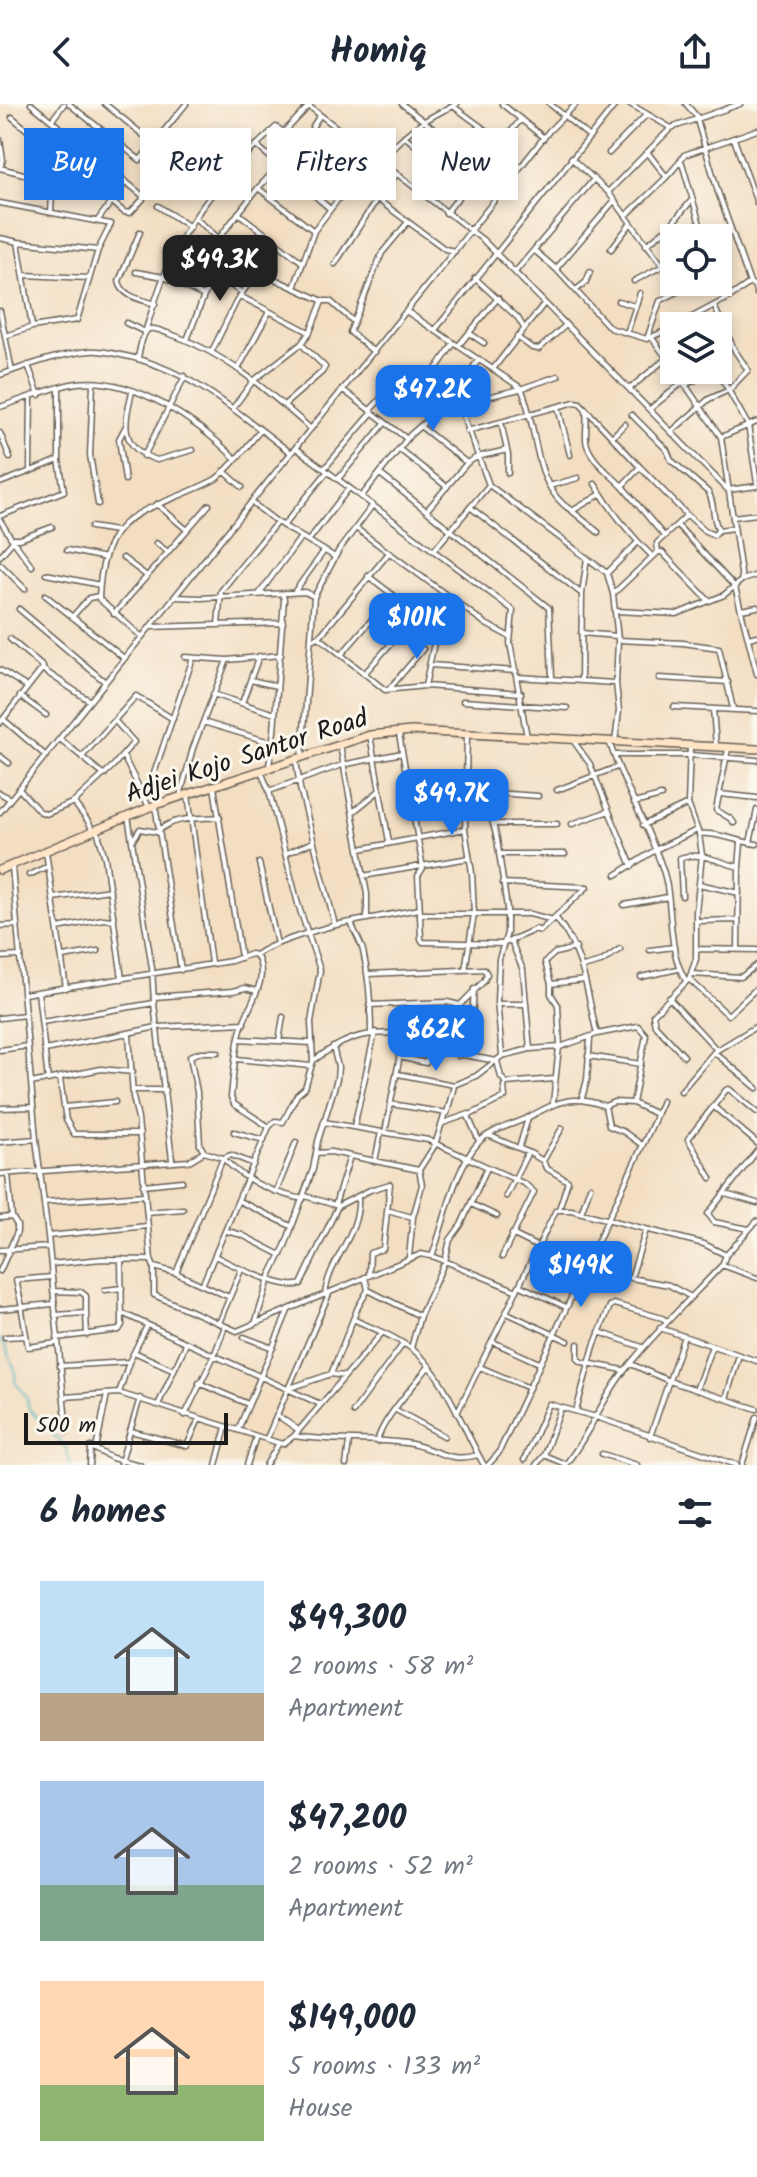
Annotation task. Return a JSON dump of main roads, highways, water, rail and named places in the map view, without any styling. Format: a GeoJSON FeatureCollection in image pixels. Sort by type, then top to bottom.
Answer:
{"type":"FeatureCollection","features":[{"type":"Feature","properties":{"kind":"waterway"},"geometry":{"type":"LineString","coordinates":[[0,1339],[15,1370],[15,1382],[26,1396],[29,1409],[66,1448],[71,1465]]}}]}
